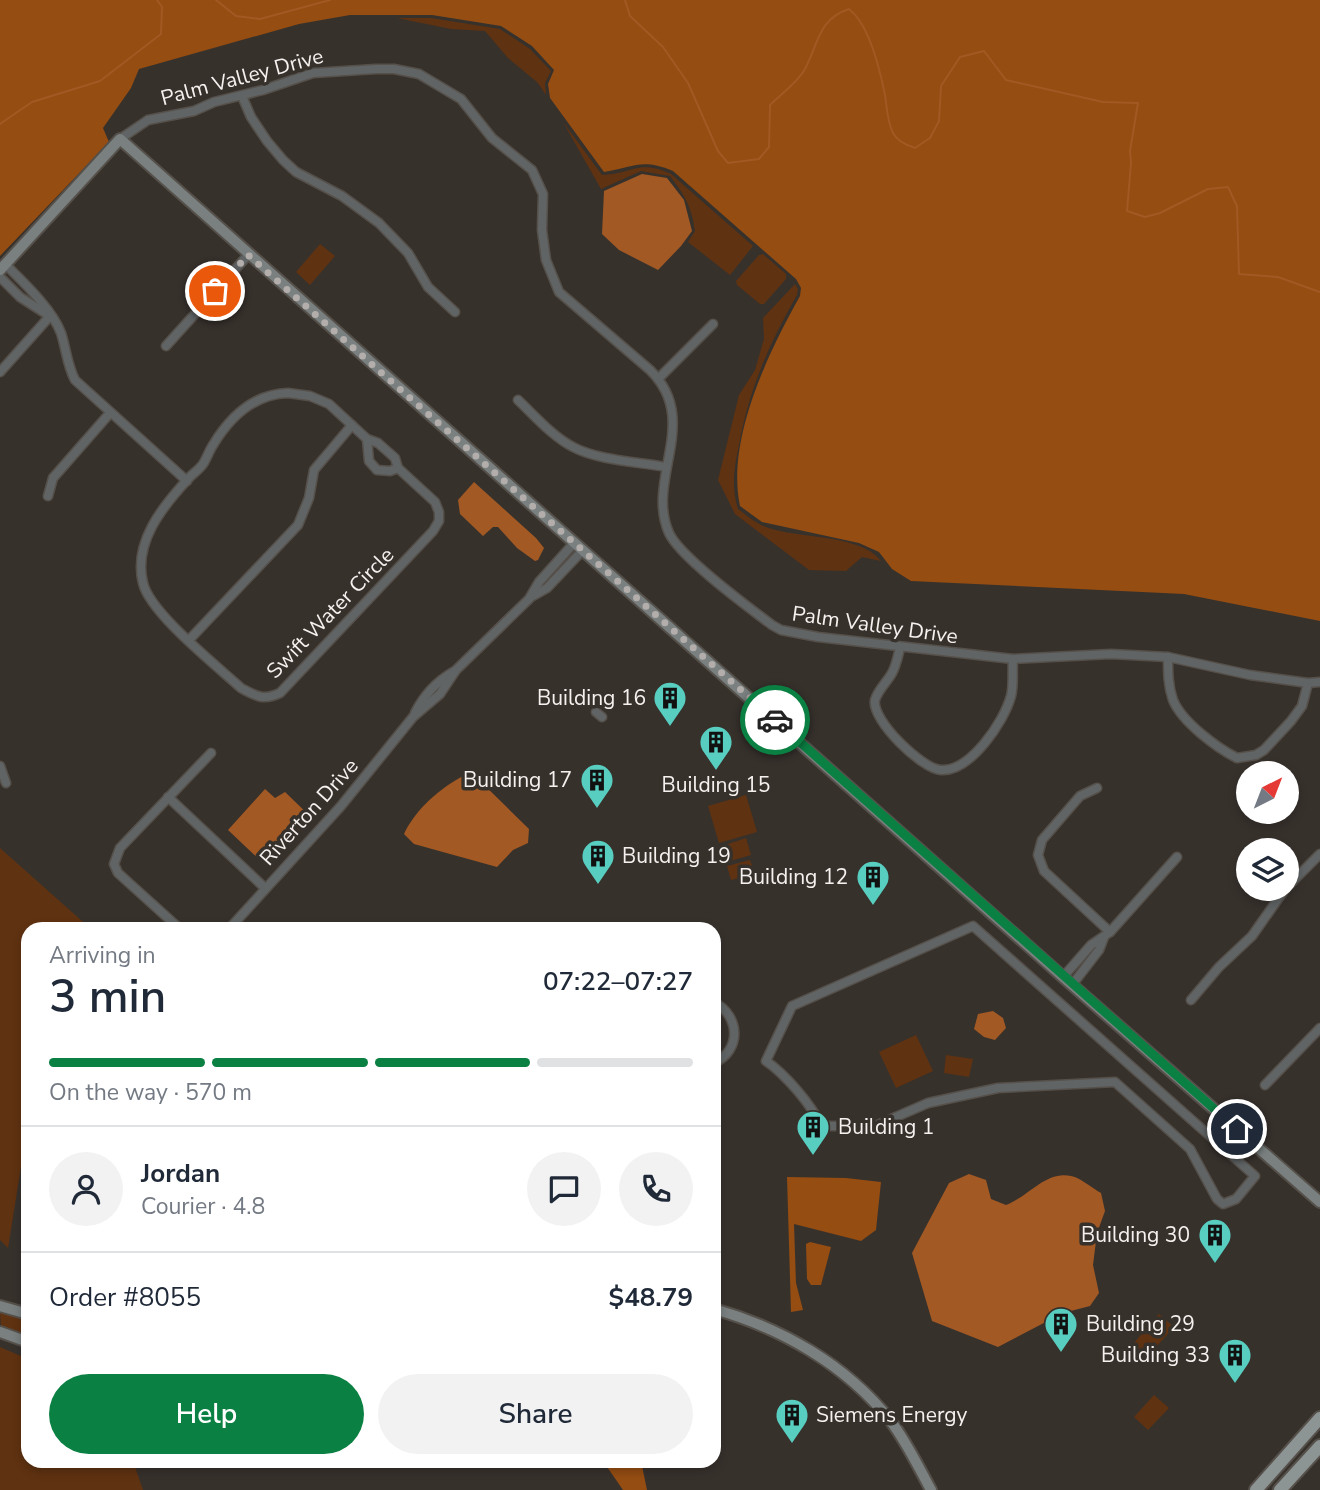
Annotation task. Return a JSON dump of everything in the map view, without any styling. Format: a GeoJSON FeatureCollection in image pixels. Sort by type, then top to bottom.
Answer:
{"type":"FeatureCollection","features":[{"type":"Feature","properties":{"kind":"main road"},"geometry":{"type":"LineString","coordinates":[[1256,1490],[1320,1418]]}},
{"type":"Feature","properties":{"kind":"main road"},"geometry":{"type":"LineString","coordinates":[[1280,1490],[1320,1446]]}},
{"type":"Feature","properties":{"kind":"street","name":"Palm Valley Drive"},"geometry":{"type":"LineString","coordinates":[[120,139],[148,120],[194,111],[214,102],[242,96],[313,73],[394,69],[419,74],[461,99],[492,138],[532,170],[542,194],[546,260],[559,292],[658,379],[672,413],[674,434],[666,467],[664,514],[676,544],[760,616],[781,630],[793,633],[900,648],[1013,659],[1111,653],[1168,657],[1250,675],[1308,683],[1320,682]]}},
{"type":"Feature","properties":{"kind":"street"},"geometry":{"type":"LineString","coordinates":[[242,96],[251,117],[283,160],[296,172],[342,195],[379,223],[408,253],[428,287],[456,312]]}},
{"type":"Feature","properties":{"kind":"street"},"geometry":{"type":"LineString","coordinates":[[187,481],[75,380],[69,370],[60,330],[41,302],[3,267],[120,139],[1320,1202]]}},
{"type":"Feature","properties":{"kind":"street"},"geometry":{"type":"LineString","coordinates":[[166,346],[248,255]]}},
{"type":"Feature","properties":{"kind":"street"},"geometry":{"type":"LineString","coordinates":[[0,277],[20,297],[50,316]]}},
{"type":"Feature","properties":{"kind":"street"},"geometry":{"type":"LineString","coordinates":[[0,372],[50,316]]}},
{"type":"Feature","properties":{"kind":"street"},"geometry":{"type":"LineString","coordinates":[[658,379],[713,324]]}},
{"type":"Feature","properties":{"kind":"street","name":"Swift Water Circle"},"geometry":{"type":"LineString","coordinates":[[272,394],[310,396],[329,404],[352,425],[367,439],[378,443],[396,458],[398,468],[435,502],[439,521],[433,531],[280,693],[268,699],[255,696],[241,688],[150,600],[143,583],[140,557],[147,534],[202,465],[225,427],[249,403],[272,394]]}},
{"type":"Feature","properties":{"kind":"street"},"geometry":{"type":"LineString","coordinates":[[518,400],[572,447],[586,453],[666,467]]}},
{"type":"Feature","properties":{"kind":"street"},"geometry":{"type":"LineString","coordinates":[[48,496],[53,478],[110,413]]}},
{"type":"Feature","properties":{"kind":"street"},"geometry":{"type":"LineString","coordinates":[[189,640],[298,526],[309,498],[314,470],[352,425]]}},
{"type":"Feature","properties":{"kind":"street","name":"Swift Water Circle"},"geometry":{"type":"LineString","coordinates":[[367,439],[369,461],[377,470],[390,471],[398,468]]}},
{"type":"Feature","properties":{"kind":"street","name":"Riverton Drive"},"geometry":{"type":"LineString","coordinates":[[235,922],[341,806],[413,717],[421,700],[432,687],[456,670],[529,599],[540,582],[579,546]]}},
{"type":"Feature","properties":{"kind":"street"},"geometry":{"type":"LineString","coordinates":[[900,648],[893,673],[875,700],[876,713],[883,725],[914,755],[935,769],[943,771],[964,763],[1001,720],[1012,691],[1013,659]]}},
{"type":"Feature","properties":{"kind":"street"},"geometry":{"type":"LineString","coordinates":[[1168,657],[1168,678],[1180,713],[1210,741],[1237,758],[1256,755],[1264,750],[1291,722],[1302,706],[1308,683]]}},
{"type":"Feature","properties":{"kind":"street"},"geometry":{"type":"LineString","coordinates":[[172,922],[118,873],[114,864],[120,848],[211,753]]}},
{"type":"Feature","properties":{"kind":"street"},"geometry":{"type":"LineString","coordinates":[[0,766],[6,783]]}},
{"type":"Feature","properties":{"kind":"street"},"geometry":{"type":"LineString","coordinates":[[1097,788],[1080,796],[1042,840],[1038,855],[1044,871],[1107,934]]}},
{"type":"Feature","properties":{"kind":"street"},"geometry":{"type":"LineString","coordinates":[[168,797],[265,888]]}},
{"type":"Feature","properties":{"kind":"street"},"geometry":{"type":"LineString","coordinates":[[1299,875],[1320,854]]}},
{"type":"Feature","properties":{"kind":"street"},"geometry":{"type":"LineString","coordinates":[[1068,981],[1083,954],[1107,934],[1177,857]]}},
{"type":"Feature","properties":{"kind":"street"},"geometry":{"type":"LineString","coordinates":[[1191,1000],[1219,967],[1252,936],[1277,901]]}},
{"type":"Feature","properties":{"kind":"street"},"geometry":{"type":"LineString","coordinates":[[973,926],[1255,1176],[1236,1199],[1223,1204],[1217,1199],[1190,1149],[1115,1082],[998,1088],[928,1103],[875,1126],[821,1126],[817,1116],[793,1087],[766,1061],[769,1052],[792,1006],[973,926]]}},
{"type":"Feature","properties":{"kind":"street"},"geometry":{"type":"LineString","coordinates":[[1068,981],[1090,961],[1107,934]]}},
{"type":"Feature","properties":{"kind":"street"},"geometry":{"type":"LineString","coordinates":[[1083,954],[1090,961]]}},
{"type":"Feature","properties":{"kind":"street"},"geometry":{"type":"LineString","coordinates":[[721,1007],[731,1018],[735,1028],[731,1048],[721,1060]]}},
{"type":"Feature","properties":{"kind":"street"},"geometry":{"type":"LineString","coordinates":[[1265,1085],[1320,1028]]}},
{"type":"Feature","properties":{"kind":"street"},"geometry":{"type":"LineString","coordinates":[[0,1306],[21,1312]]}},
{"type":"Feature","properties":{"kind":"street"},"geometry":{"type":"LineString","coordinates":[[721,1311],[759,1322],[794,1340],[844,1374],[890,1420],[931,1490]]}},
{"type":"Feature","properties":{"kind":"street"},"geometry":{"type":"LineString","coordinates":[[0,1332],[21,1340]]}},
{"type":"Feature","properties":{"kind":"shaded area"},"geometry":{"type":"Polygon","coordinates":[[[0,0],[1320,0],[1320,621],[1184,594],[911,581],[892,569],[879,552],[859,543],[762,522],[740,506],[737,480],[739,453],[744,426],[763,370],[800,296],[801,288],[796,279],[673,171],[645,164],[604,172],[550,98],[548,84],[554,70],[532,46],[501,26],[432,15],[350,15],[299,24],[139,69],[131,88],[103,128],[109,142],[0,256],[0,0]]]}},
{"type":"Feature","properties":{"kind":"shaded area"},"geometry":{"type":"Polygon","coordinates":[[[397,18],[431,18],[500,29],[530,49],[551,71],[545,83],[546,95],[538,83],[508,58],[485,31],[451,29],[397,18]]]}},
{"type":"Feature","properties":{"kind":"shaded area"},"geometry":{"type":"Polygon","coordinates":[[[563,122],[602,175],[643,167],[671,174],[753,246],[730,275],[688,242],[695,231],[692,215],[684,196],[670,176],[641,171],[601,189],[563,122]]]}},
{"type":"Feature","properties":{"kind":"shaded area"},"geometry":{"type":"Polygon","coordinates":[[[642,174],[667,178],[684,200],[692,231],[658,270],[619,250],[602,234],[604,191],[642,174]]]}},
{"type":"Feature","properties":{"kind":"shaded area"},"geometry":{"type":"Polygon","coordinates":[[[320,244],[335,256],[310,285],[296,272],[320,244]]]}},
{"type":"Feature","properties":{"kind":"shaded area"},"geometry":{"type":"Polygon","coordinates":[[[763,254],[786,274],[786,279],[764,304],[760,304],[737,285],[736,281],[759,255],[763,254]]]}},
{"type":"Feature","properties":{"kind":"shaded area"},"geometry":{"type":"Polygon","coordinates":[[[795,284],[797,295],[769,349],[748,405],[735,469],[736,501],[738,509],[761,525],[774,530],[857,545],[881,561],[862,557],[846,571],[809,570],[735,514],[718,480],[739,395],[755,370],[764,339],[763,318],[795,284]]]}},
{"type":"Feature","properties":{"kind":"shaded area"},"geometry":{"type":"Polygon","coordinates":[[[474,482],[536,538],[544,548],[538,560],[535,561],[517,548],[498,527],[493,527],[483,536],[460,514],[458,500],[474,482]]]}},
{"type":"Feature","properties":{"kind":"shaded area"},"geometry":{"type":"Polygon","coordinates":[[[463,776],[478,779],[529,829],[528,843],[513,850],[497,867],[414,844],[404,834],[429,800],[463,776]]]}},
{"type":"Feature","properties":{"kind":"shaded area"},"geometry":{"type":"Polygon","coordinates":[[[265,789],[275,798],[285,792],[312,818],[265,865],[228,830],[265,789]]]}},
{"type":"Feature","properties":{"kind":"shaded area"},"geometry":{"type":"Polygon","coordinates":[[[746,795],[757,832],[719,843],[708,806],[746,795]]]}},
{"type":"Feature","properties":{"kind":"shaded area"},"geometry":{"type":"Polygon","coordinates":[[[746,838],[751,855],[723,863],[719,847],[746,838]]]}},
{"type":"Feature","properties":{"kind":"shaded area"},"geometry":{"type":"Polygon","coordinates":[[[0,848],[83,922],[21,922],[21,1167],[8,1248],[0,1240],[0,848]]]}},
{"type":"Feature","properties":{"kind":"shaded area"},"geometry":{"type":"Polygon","coordinates":[[[750,860],[755,874],[731,880],[727,866],[750,860]]]}},
{"type":"Feature","properties":{"kind":"shaded area"},"geometry":{"type":"Polygon","coordinates":[[[993,1011],[1003,1018],[1006,1028],[995,1040],[984,1037],[974,1029],[978,1014],[993,1011]]]}},
{"type":"Feature","properties":{"kind":"shaded area"},"geometry":{"type":"Polygon","coordinates":[[[916,1035],[933,1071],[896,1088],[879,1052],[916,1035]]]}},
{"type":"Feature","properties":{"kind":"shaded area"},"geometry":{"type":"Polygon","coordinates":[[[946,1055],[973,1059],[969,1077],[944,1073],[946,1055]]]}},
{"type":"Feature","properties":{"kind":"shaded area"},"geometry":{"type":"Polygon","coordinates":[[[969,1174],[986,1180],[991,1199],[1006,1205],[1045,1180],[1062,1175],[1079,1179],[1101,1193],[1105,1211],[1097,1233],[1093,1265],[1099,1293],[1090,1306],[1063,1313],[998,1347],[932,1321],[912,1253],[949,1183],[969,1174]]]}},
{"type":"Feature","properties":{"kind":"shaded area"},"geometry":{"type":"Polygon","coordinates":[[[787,1177],[846,1178],[881,1182],[876,1230],[861,1241],[794,1224],[796,1283],[803,1310],[791,1312],[787,1177]]]}},
{"type":"Feature","properties":{"kind":"shaded area"},"geometry":{"type":"Polygon","coordinates":[[[810,1242],[831,1247],[821,1285],[811,1285],[807,1279],[806,1244],[810,1242]]]}},
{"type":"Feature","properties":{"kind":"shaded area"},"geometry":{"type":"Polygon","coordinates":[[[6,1311],[21,1316],[21,1333],[1,1326],[0,1313],[6,1311]]]}},
{"type":"Feature","properties":{"kind":"shaded area"},"geometry":{"type":"Polygon","coordinates":[[[1159,1314],[1174,1327],[1147,1357],[1133,1344],[1159,1314]]]}},
{"type":"Feature","properties":{"kind":"shaded area"},"geometry":{"type":"Polygon","coordinates":[[[0,1347],[21,1356],[21,1468],[135,1468],[143,1490],[0,1490],[0,1347]]]}},
{"type":"Feature","properties":{"kind":"shaded area"},"geometry":{"type":"Polygon","coordinates":[[[1154,1395],[1169,1408],[1148,1430],[1134,1417],[1154,1395]]]}},
{"type":"Feature","properties":{"kind":"shaded area"},"geometry":{"type":"Polygon","coordinates":[[[608,1468],[642,1468],[647,1490],[623,1490],[608,1468]]]}},
{"type":"Feature","properties":{"kind":"waterway"},"geometry":{"type":"LineString","coordinates":[[0,124],[32,102],[100,81],[161,34],[162,7],[157,0]]}},
{"type":"Feature","properties":{"kind":"waterway"},"geometry":{"type":"LineString","coordinates":[[216,0],[236,16],[260,19],[330,0]]}},
{"type":"Feature","properties":{"kind":"waterway"},"geometry":{"type":"LineString","coordinates":[[625,0],[630,16],[663,47],[688,83],[718,151],[728,163],[759,159],[769,147],[770,105],[802,74],[825,26],[839,13],[849,9],[862,25],[873,48],[888,119],[895,136],[902,142],[915,148],[930,138],[939,121],[941,86],[960,57],[984,51],[1006,80],[1103,102],[1138,103],[1130,151],[1127,211],[1145,217],[1160,213],[1208,189],[1228,187],[1237,206],[1239,274],[1278,277],[1320,292]]}},
{"type":"Feature","properties":{"kind":"way so far"},"geometry":{"type":"LineString","coordinates":[[215,291],[248,255],[775,720]]}},
{"type":"Feature","properties":{"kind":"place","name":"Building 16"},"geometry":{"type":"Point","coordinates":[670,728]}},
{"type":"Feature","properties":{"kind":"place","name":"Building 15"},"geometry":{"type":"Point","coordinates":[716,772]}},
{"type":"Feature","properties":{"kind":"place","name":"Building 17"},"geometry":{"type":"Point","coordinates":[597,810]}},
{"type":"Feature","properties":{"kind":"place","name":"Building 19"},"geometry":{"type":"Point","coordinates":[598,886]}},
{"type":"Feature","properties":{"kind":"place","name":"Building 12"},"geometry":{"type":"Point","coordinates":[873,907]}},
{"type":"Feature","properties":{"kind":"place","name":"Building 1"},"geometry":{"type":"Point","coordinates":[813,1157]}},
{"type":"Feature","properties":{"kind":"place","name":"Building 30"},"geometry":{"type":"Point","coordinates":[1215,1265]}},
{"type":"Feature","properties":{"kind":"place","name":"Building 29"},"geometry":{"type":"Point","coordinates":[1061,1354]}},
{"type":"Feature","properties":{"kind":"place","name":"Building 33"},"geometry":{"type":"Point","coordinates":[1235,1385]}},
{"type":"Feature","properties":{"kind":"place","name":"Siemens Energy"},"geometry":{"type":"Point","coordinates":[792,1445]}},
{"type":"Feature","properties":{"kind":"route"},"geometry":{"type":"LineString","coordinates":[[775,720],[1237,1129]]}}]}
